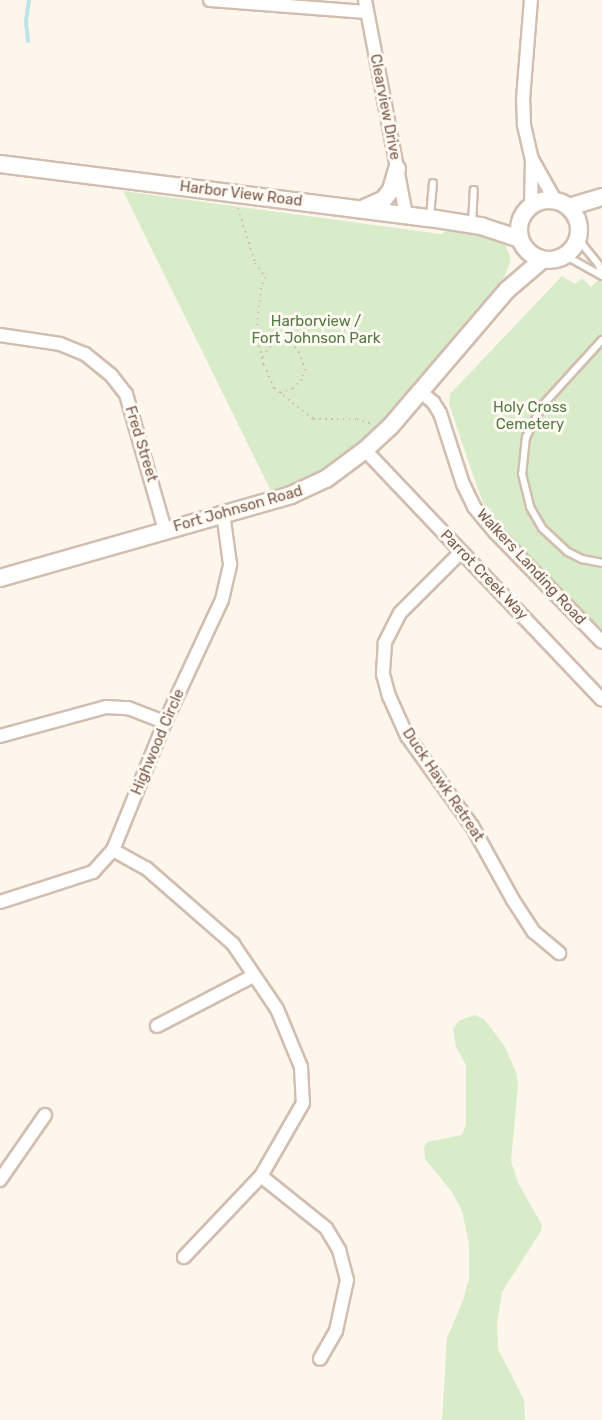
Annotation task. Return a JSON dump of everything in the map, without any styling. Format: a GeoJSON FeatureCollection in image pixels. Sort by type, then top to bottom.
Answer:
{"type":"FeatureCollection","features":[{"type":"Feature","properties":{"kind":"main road","name":"Harbor View Road"},"geometry":{"type":"LineString","coordinates":[[0,164],[406,214],[477,225],[506,223],[527,210]]}},
{"type":"Feature","properties":{"kind":"main road"},"geometry":{"type":"LineString","coordinates":[[363,209],[384,199],[391,190],[397,169]]}},
{"type":"Feature","properties":{"kind":"main road"},"geometry":{"type":"LineString","coordinates":[[602,197],[562,204],[546,200],[527,210],[519,221],[521,242],[534,257],[542,260],[566,256],[578,232],[602,203]]}},
{"type":"Feature","properties":{"kind":"main road"},"geometry":{"type":"LineString","coordinates":[[562,204],[578,232]]}},
{"type":"Feature","properties":{"kind":"main road","name":"Harbor View Road"},"geometry":{"type":"LineString","coordinates":[[477,225],[521,242]]}},
{"type":"Feature","properties":{"kind":"main road","name":"Fort Johnson Road"},"geometry":{"type":"LineString","coordinates":[[507,290],[521,256],[521,242]]}},
{"type":"Feature","properties":{"kind":"main road","name":"Fort Johnson Road"},"geometry":{"type":"LineString","coordinates":[[0,579],[310,488],[365,450],[383,434],[507,290],[542,260]]}},
{"type":"Feature","properties":{"kind":"street"},"geometry":{"type":"LineString","coordinates":[[210,0],[366,6]]}},
{"type":"Feature","properties":{"kind":"street"},"geometry":{"type":"LineString","coordinates":[[527,210],[532,160],[524,124],[523,99],[531,0]]}},
{"type":"Feature","properties":{"kind":"street","name":"Clearview Drive"},"geometry":{"type":"LineString","coordinates":[[366,6],[406,214]]}},
{"type":"Feature","properties":{"kind":"street"},"geometry":{"type":"LineString","coordinates":[[532,160],[562,204]]}},
{"type":"Feature","properties":{"kind":"street","name":"Fred Street"},"geometry":{"type":"LineString","coordinates":[[0,335],[60,344],[85,354],[111,375],[126,394],[165,530]]}},
{"type":"Feature","properties":{"kind":"street","name":"Walkers Landing Road"},"geometry":{"type":"LineString","coordinates":[[421,392],[440,413],[463,484],[474,507],[495,532],[602,642]]}},
{"type":"Feature","properties":{"kind":"street","name":"Parrot Creek Way"},"geometry":{"type":"LineString","coordinates":[[365,450],[602,700]]}},
{"type":"Feature","properties":{"kind":"street","name":"Highwood Circle"},"geometry":{"type":"LineString","coordinates":[[0,902],[93,872],[113,850],[165,722],[226,588],[230,564],[223,513]]}},
{"type":"Feature","properties":{"kind":"street","name":"Duck Hawk Retreat"},"geometry":{"type":"LineString","coordinates":[[461,552],[400,613],[385,643],[383,674],[389,696],[407,736],[472,826],[513,900],[534,932],[559,953]]}},
{"type":"Feature","properties":{"kind":"street"},"geometry":{"type":"LineString","coordinates":[[0,736],[106,707],[128,708],[165,722]]}},
{"type":"Feature","properties":{"kind":"street"},"geometry":{"type":"LineString","coordinates":[[113,850],[146,868],[233,944],[277,1009],[301,1067],[303,1103],[261,1176],[184,1257]]}},
{"type":"Feature","properties":{"kind":"street"},"geometry":{"type":"LineString","coordinates":[[157,1026],[253,976]]}},
{"type":"Feature","properties":{"kind":"street"},"geometry":{"type":"LineString","coordinates":[[0,1180],[45,1114]]}},
{"type":"Feature","properties":{"kind":"street"},"geometry":{"type":"LineString","coordinates":[[261,1176],[326,1228],[339,1250],[347,1280],[336,1330],[320,1359]]}},
{"type":"Feature","properties":{"kind":"lane"},"geometry":{"type":"LineString","coordinates":[[430,218],[433,183]]}},
{"type":"Feature","properties":{"kind":"lane"},"geometry":{"type":"LineString","coordinates":[[474,190],[477,225]]}},
{"type":"Feature","properties":{"kind":"lane"},"geometry":{"type":"LineString","coordinates":[[578,232],[598,264],[602,275]]}},
{"type":"Feature","properties":{"kind":"lane"},"geometry":{"type":"LineString","coordinates":[[566,256],[602,275]]}},
{"type":"Feature","properties":{"kind":"lane"},"geometry":{"type":"LineString","coordinates":[[602,340],[542,406],[526,437],[522,474],[530,507],[554,541],[582,560],[602,563]]}},
{"type":"Feature","properties":{"kind":"path"},"geometry":{"type":"LineString","coordinates":[[237,194],[238,209],[255,263],[265,277],[261,288],[257,337],[262,357],[279,393],[313,419],[365,419],[383,434]]}},
{"type":"Feature","properties":{"kind":"path"},"geometry":{"type":"LineString","coordinates":[[257,337],[266,340],[270,346]]}},
{"type":"Feature","properties":{"kind":"path"},"geometry":{"type":"LineString","coordinates":[[262,357],[270,346],[279,342],[291,342],[299,352],[305,369],[298,385],[279,393]]}},
{"type":"Feature","properties":{"kind":"green space","name":"Harborview / Fort Johnson Park"},"geometry":{"type":"Polygon","coordinates":[[[123,191],[441,234],[450,229],[492,235],[504,242],[510,262],[502,283],[385,421],[360,445],[334,465],[302,481],[271,491],[123,191]]]}},
{"type":"Feature","properties":{"kind":"green space","name":"Holy Cross Cemetery"},"geometry":{"type":"Polygon","coordinates":[[[562,276],[575,284],[582,278],[591,287],[602,277],[602,632],[495,520],[484,505],[449,404],[450,394],[562,276]]]}},
{"type":"Feature","properties":{"kind":"green space"},"geometry":{"type":"Polygon","coordinates":[[[475,1015],[484,1019],[505,1047],[516,1072],[518,1085],[511,1161],[518,1183],[542,1225],[541,1231],[502,1292],[497,1324],[498,1349],[524,1400],[525,1420],[442,1420],[447,1338],[469,1279],[469,1243],[462,1211],[452,1192],[425,1159],[424,1147],[427,1142],[462,1135],[466,1124],[466,1065],[456,1047],[453,1028],[460,1020],[475,1015]]]}},
{"type":"Feature","properties":{"kind":"waterway"},"geometry":{"type":"LineString","coordinates":[[28,41],[26,21],[29,0]]}}]}
